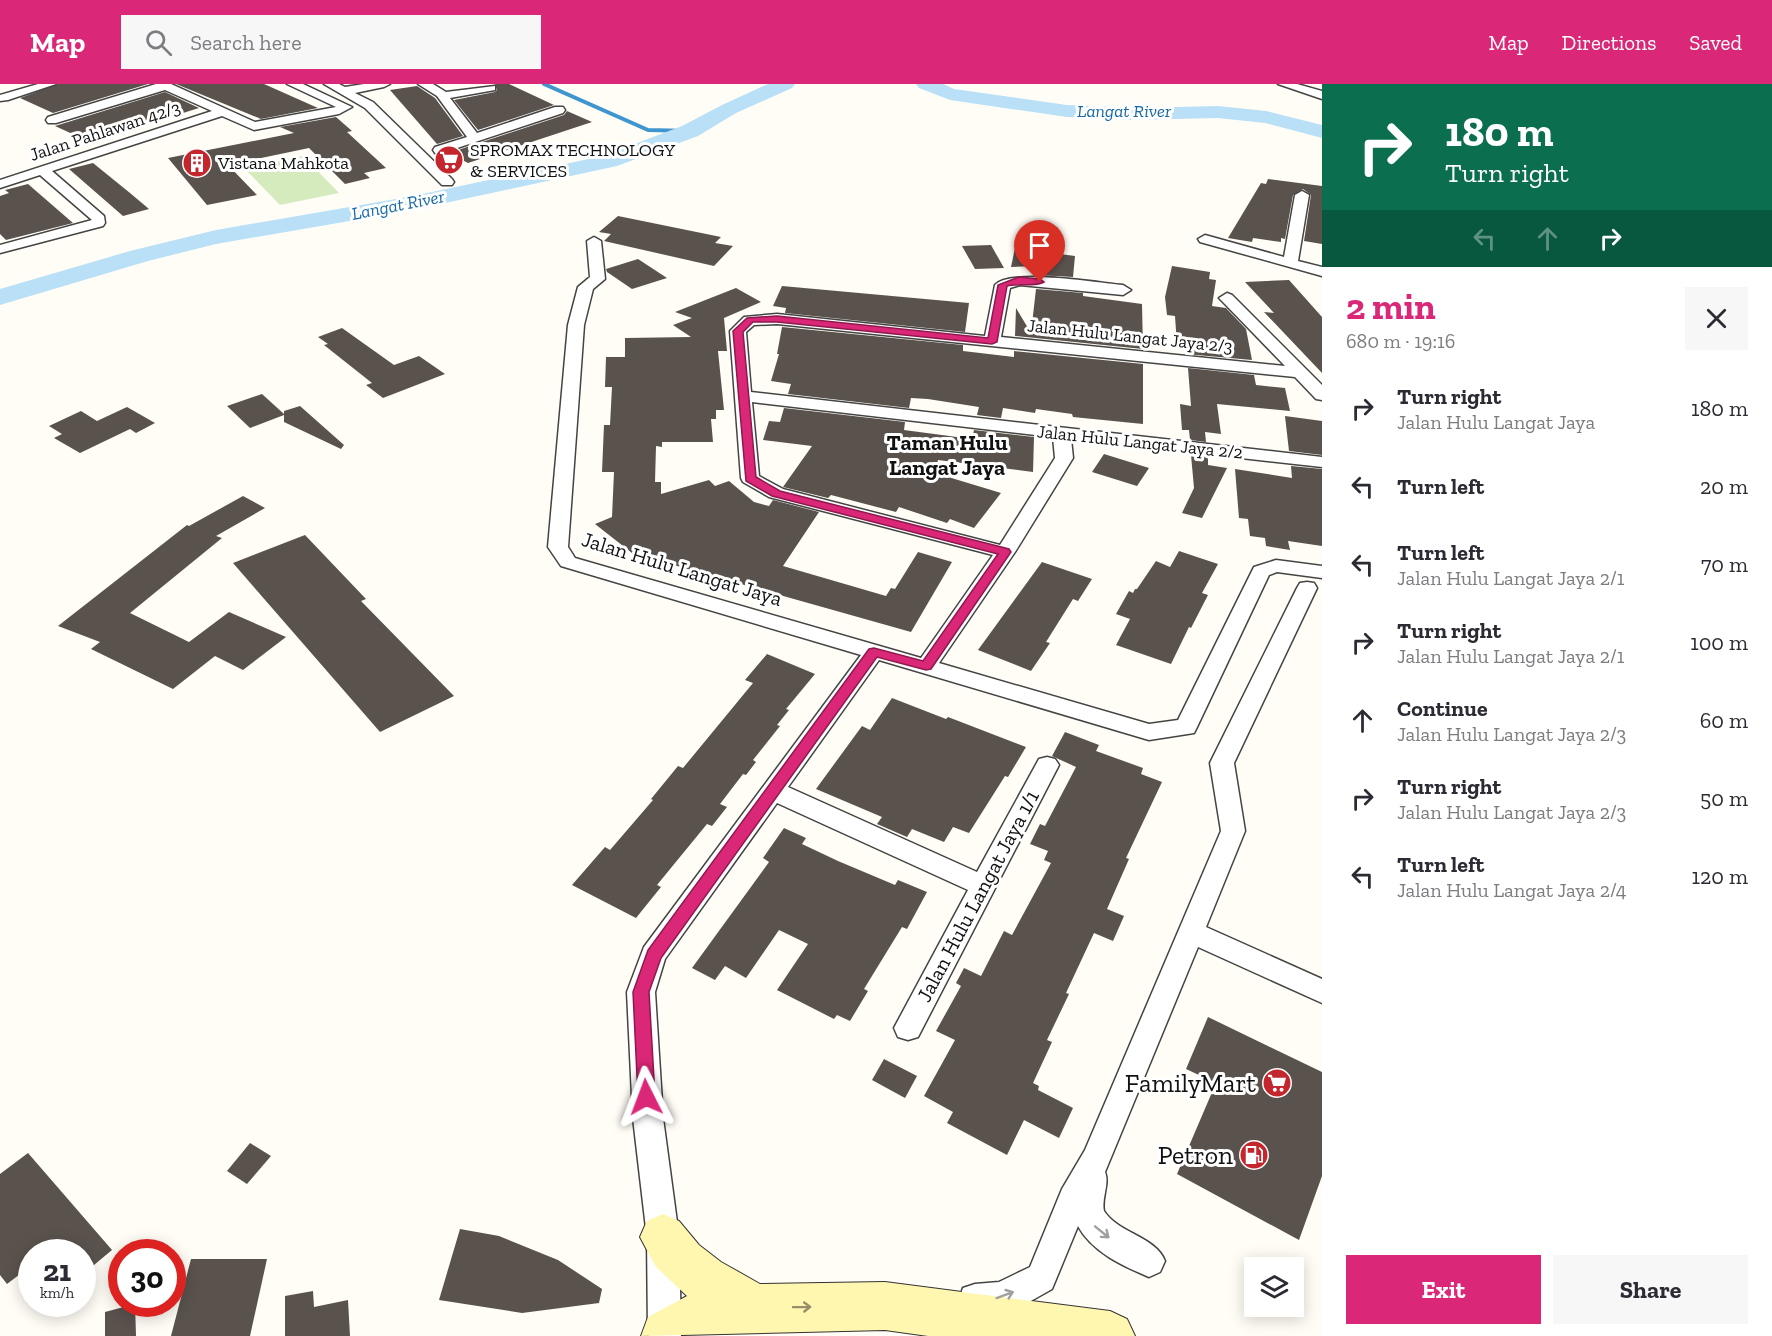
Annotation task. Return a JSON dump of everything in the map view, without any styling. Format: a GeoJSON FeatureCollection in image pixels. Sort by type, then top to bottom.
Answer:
{"type":"FeatureCollection","features":[{"type":"Feature","properties":{"kind":"main road"},"geometry":{"type":"LineString","coordinates":[[663,1237],[674,1255],[690,1271],[713,1286],[757,1308]]}},
{"type":"Feature","properties":{"kind":"main road"},"geometry":{"type":"LineString","coordinates":[[663,1335],[706,1312],[757,1308],[885,1306],[1110,1336]]}},
{"type":"Feature","properties":{"kind":"street"},"geometry":{"type":"LineString","coordinates":[[4,98],[50,84]]}},
{"type":"Feature","properties":{"kind":"street"},"geometry":{"type":"LineString","coordinates":[[52,120],[164,85],[254,126],[346,107],[293,84]]}},
{"type":"Feature","properties":{"kind":"street"},"geometry":{"type":"LineString","coordinates":[[330,84],[369,105],[447,182]]}},
{"type":"Feature","properties":{"kind":"street"},"geometry":{"type":"LineString","coordinates":[[344,91],[384,84]]}},
{"type":"Feature","properties":{"kind":"street"},"geometry":{"type":"LineString","coordinates":[[424,84],[442,91],[491,88]]}},
{"type":"Feature","properties":{"kind":"street"},"geometry":{"type":"LineString","coordinates":[[1284,84],[1322,95]]}},
{"type":"Feature","properties":{"kind":"street"},"geometry":{"type":"LineString","coordinates":[[442,91],[474,138]]}},
{"type":"Feature","properties":{"kind":"street"},"geometry":{"type":"LineString","coordinates":[[439,150],[559,110]]}},
{"type":"Feature","properties":{"kind":"street","name":"Jalan Pahlawan 42/3"},"geometry":{"type":"LineString","coordinates":[[0,184],[221,112]]}},
{"type":"Feature","properties":{"kind":"street"},"geometry":{"type":"LineString","coordinates":[[0,249],[98,223],[99,219],[42,170]]}},
{"type":"Feature","properties":{"kind":"street"},"geometry":{"type":"LineString","coordinates":[[1290,262],[1302,195]]}},
{"type":"Feature","properties":{"kind":"street"},"geometry":{"type":"LineString","coordinates":[[1205,239],[1229,248],[1322,272]]}},
{"type":"Feature","properties":{"kind":"street","name":"Jalan Hulu Langat Jaya"},"geometry":{"type":"LineString","coordinates":[[594,241],[598,279],[589,284],[583,293],[578,315],[558,548],[568,562],[1149,732],[1186,728],[1261,571],[1276,566],[1315,580]]}},
{"type":"Feature","properties":{"kind":"street"},"geometry":{"type":"LineString","coordinates":[[992,342],[1003,285],[1019,280],[1123,290]]}},
{"type":"Feature","properties":{"kind":"street"},"geometry":{"type":"LineString","coordinates":[[1227,298],[1322,395]]}},
{"type":"Feature","properties":{"kind":"street","name":"Jalan Hulu Langat Jaya 2/3"},"geometry":{"type":"LineString","coordinates":[[743,396],[738,331],[750,320],[777,319],[1301,373]]}},
{"type":"Feature","properties":{"kind":"street"},"geometry":{"type":"LineString","coordinates":[[743,396],[750,478],[776,494],[1005,552]]}},
{"type":"Feature","properties":{"kind":"street","name":"Jalan Hulu Langat Jaya 2/2"},"geometry":{"type":"LineString","coordinates":[[743,396],[1322,462]]}},
{"type":"Feature","properties":{"kind":"street"},"geometry":{"type":"LineString","coordinates":[[926,666],[1005,552],[1064,458],[1062,433]]}},
{"type":"Feature","properties":{"kind":"street"},"geometry":{"type":"LineString","coordinates":[[885,1306],[1002,1298],[1041,1278],[1073,1200],[1096,1159],[1233,831],[1222,763],[1315,580]]}},
{"type":"Feature","properties":{"kind":"street"},"geometry":{"type":"LineString","coordinates":[[663,1335],[663,1237],[648,1118],[641,992],[653,955],[874,652]]}},
{"type":"Feature","properties":{"kind":"street","name":"Jalan Hulu Langat Jaya 1/1"},"geometry":{"type":"LineString","coordinates":[[908,1028],[1047,765]]}},
{"type":"Feature","properties":{"kind":"street"},"geometry":{"type":"LineString","coordinates":[[772,790],[983,886]]}},
{"type":"Feature","properties":{"kind":"street"},"geometry":{"type":"LineString","coordinates":[[1190,932],[1322,991]]}},
{"type":"Feature","properties":{"kind":"street"},"geometry":{"type":"LineString","coordinates":[[1096,1159],[1086,1206],[1094,1226],[1149,1262]]}},
{"type":"Feature","properties":{"kind":"green space"},"geometry":{"type":"Polygon","coordinates":[[[303,156],[339,193],[280,205],[244,168],[303,156]]]}},
{"type":"Feature","properties":{"kind":"building"},"geometry":{"type":"Polygon","coordinates":[[[58,84],[148,84],[53,113],[20,98],[58,84]]]}},
{"type":"Feature","properties":{"kind":"building"},"geometry":{"type":"Polygon","coordinates":[[[176,84],[264,84],[318,108],[261,119],[176,84]]]}},
{"type":"Feature","properties":{"kind":"building"},"geometry":{"type":"Polygon","coordinates":[[[495,84],[509,84],[554,105],[478,130],[454,100],[495,92],[497,90],[495,84]]]}},
{"type":"Feature","properties":{"kind":"building"},"geometry":{"type":"Polygon","coordinates":[[[417,86],[435,98],[463,136],[437,144],[390,90],[417,86]]]}},
{"type":"Feature","properties":{"kind":"building"},"geometry":{"type":"Polygon","coordinates":[[[165,92],[199,108],[90,142],[55,126],[165,92]]]}},
{"type":"Feature","properties":{"kind":"building"},"geometry":{"type":"Polygon","coordinates":[[[567,111],[592,122],[468,163],[449,153],[564,115],[567,111]]]}},
{"type":"Feature","properties":{"kind":"building","name":"Vistana Mahkota"},"geometry":{"type":"Polygon","coordinates":[[[336,117],[352,131],[347,132],[386,168],[364,173],[370,178],[345,184],[309,148],[228,165],[257,195],[207,205],[168,158],[294,133],[280,127],[336,117]]]}},
{"type":"Feature","properties":{"kind":"building"},"geometry":{"type":"Polygon","coordinates":[[[93,163],[149,209],[123,216],[69,169],[93,163]]]}},
{"type":"Feature","properties":{"kind":"building"},"geometry":{"type":"Polygon","coordinates":[[[1268,179],[1322,186],[1322,244],[1304,241],[1311,195],[1303,189],[1293,195],[1285,239],[1281,238],[1281,242],[1253,238],[1252,242],[1228,238],[1261,183],[1266,184],[1268,179]]]}},
{"type":"Feature","properties":{"kind":"building"},"geometry":{"type":"Polygon","coordinates":[[[28,184],[73,223],[6,240],[0,234],[0,196],[9,193],[5,190],[28,184]]]}},
{"type":"Feature","properties":{"kind":"building"},"geometry":{"type":"Polygon","coordinates":[[[618,216],[721,237],[715,243],[733,246],[714,266],[604,241],[611,234],[599,232],[618,216]]]}},
{"type":"Feature","properties":{"kind":"building"},"geometry":{"type":"Polygon","coordinates":[[[991,245],[1004,268],[975,269],[962,246],[991,245]]]}},
{"type":"Feature","properties":{"kind":"building"},"geometry":{"type":"Polygon","coordinates":[[[1015,248],[1075,256],[1073,277],[1037,275],[1038,266],[1011,267],[1015,248]]]}},
{"type":"Feature","properties":{"kind":"building"},"geometry":{"type":"Polygon","coordinates":[[[638,259],[667,278],[632,289],[607,272],[606,269],[638,259]]]}},
{"type":"Feature","properties":{"kind":"building"},"geometry":{"type":"Polygon","coordinates":[[[1172,266],[1210,272],[1209,279],[1216,280],[1212,306],[1226,308],[1246,329],[1252,360],[1186,354],[1186,345],[1177,345],[1175,316],[1167,315],[1165,297],[1172,266]]]}},
{"type":"Feature","properties":{"kind":"building"},"geometry":{"type":"Polygon","coordinates":[[[1289,280],[1322,317],[1322,373],[1264,312],[1274,313],[1245,282],[1289,280]]]}},
{"type":"Feature","properties":{"kind":"building"},"geometry":{"type":"Polygon","coordinates":[[[782,286],[969,303],[965,332],[785,313],[786,308],[773,306],[782,286]]]}},
{"type":"Feature","properties":{"kind":"building"},"geometry":{"type":"Polygon","coordinates":[[[736,288],[761,302],[724,318],[727,351],[718,351],[724,410],[716,410],[716,419],[711,419],[713,442],[662,442],[662,447],[656,446],[655,482],[661,482],[661,494],[709,480],[715,486],[729,481],[754,502],[769,506],[773,500],[819,512],[783,566],[886,596],[891,588],[895,589],[918,552],[952,562],[911,632],[656,560],[646,564],[595,524],[612,517],[614,472],[602,472],[604,425],[610,425],[612,387],[605,387],[606,357],[625,357],[625,338],[691,337],[673,325],[692,318],[675,312],[736,288]]]}},
{"type":"Feature","properties":{"kind":"building"},"geometry":{"type":"Polygon","coordinates":[[[1036,289],[1083,293],[1083,296],[1142,304],[1143,349],[1015,336],[1016,308],[1031,333],[1036,289]]]}},
{"type":"Feature","properties":{"kind":"building"},"geometry":{"type":"Polygon","coordinates":[[[782,327],[963,345],[963,351],[1014,357],[1014,351],[1143,364],[1143,424],[1073,417],[1072,414],[1036,409],[1035,413],[1003,408],[1001,418],[977,415],[979,407],[928,399],[911,398],[909,408],[788,394],[791,384],[771,381],[779,354],[777,354],[782,327]]]}},
{"type":"Feature","properties":{"kind":"building"},"geometry":{"type":"Polygon","coordinates":[[[342,328],[394,365],[419,356],[445,374],[383,398],[366,385],[372,383],[324,345],[328,344],[318,337],[342,328]]]}},
{"type":"Feature","properties":{"kind":"building"},"geometry":{"type":"Polygon","coordinates":[[[1188,368],[1254,375],[1256,385],[1285,388],[1290,411],[1217,404],[1221,434],[1205,432],[1206,442],[1190,440],[1189,430],[1182,430],[1180,404],[1191,406],[1188,368]]]}},
{"type":"Feature","properties":{"kind":"building"},"geometry":{"type":"Polygon","coordinates":[[[262,394],[284,414],[284,411],[300,406],[344,445],[341,449],[284,422],[284,415],[250,428],[227,406],[262,394]]]}},
{"type":"Feature","properties":{"kind":"building"},"geometry":{"type":"Polygon","coordinates":[[[127,407],[155,423],[136,433],[130,429],[80,453],[54,438],[62,434],[49,426],[81,411],[97,421],[127,407]]]}},
{"type":"Feature","properties":{"kind":"building"},"geometry":{"type":"Polygon","coordinates":[[[784,408],[905,422],[904,430],[972,439],[974,430],[1034,437],[1033,472],[938,460],[935,473],[1001,493],[974,528],[950,519],[947,523],[899,507],[896,512],[831,495],[828,498],[783,487],[812,446],[763,440],[769,421],[780,422],[784,408]]]}},
{"type":"Feature","properties":{"kind":"building"},"geometry":{"type":"Polygon","coordinates":[[[1285,416],[1322,421],[1322,455],[1289,451],[1285,416]]]}},
{"type":"Feature","properties":{"kind":"building"},"geometry":{"type":"Polygon","coordinates":[[[1104,454],[1149,468],[1137,486],[1092,472],[1104,454]]]}},
{"type":"Feature","properties":{"kind":"building"},"geometry":{"type":"Polygon","coordinates":[[[1191,455],[1208,457],[1208,465],[1227,468],[1202,518],[1182,513],[1194,488],[1191,455]]]}},
{"type":"Feature","properties":{"kind":"building"},"geometry":{"type":"Polygon","coordinates":[[[1291,466],[1322,469],[1322,546],[1288,541],[1290,550],[1266,546],[1265,538],[1250,536],[1248,519],[1239,518],[1235,469],[1292,478],[1291,466]]]}},
{"type":"Feature","properties":{"kind":"building"},"geometry":{"type":"Polygon","coordinates":[[[243,496],[265,508],[216,536],[222,538],[130,613],[189,642],[229,612],[286,637],[243,670],[215,656],[173,689],[91,649],[100,642],[58,626],[187,525],[189,526],[243,496]]]}},
{"type":"Feature","properties":{"kind":"building"},"geometry":{"type":"Polygon","coordinates":[[[305,535],[366,599],[361,601],[454,696],[380,732],[233,563],[305,535]]]}},
{"type":"Feature","properties":{"kind":"building"},"geometry":{"type":"Polygon","coordinates":[[[1179,551],[1218,564],[1202,593],[1208,595],[1171,664],[1116,645],[1130,619],[1116,614],[1129,591],[1133,593],[1137,589],[1156,561],[1170,567],[1179,551]]]}},
{"type":"Feature","properties":{"kind":"building"},"geometry":{"type":"Polygon","coordinates":[[[1042,562],[1092,579],[1078,601],[1073,599],[1046,642],[1050,643],[1031,671],[978,650],[1042,562]]]}},
{"type":"Feature","properties":{"kind":"building"},"geometry":{"type":"Polygon","coordinates":[[[767,654],[815,674],[786,709],[789,710],[777,725],[780,726],[753,760],[756,762],[746,775],[743,774],[720,804],[727,807],[712,826],[707,824],[657,885],[661,887],[636,918],[572,885],[605,847],[610,850],[653,800],[651,799],[678,766],[683,768],[753,683],[745,680],[767,654]]]}},
{"type":"Feature","properties":{"kind":"building"},"geometry":{"type":"Polygon","coordinates":[[[892,698],[1026,747],[969,833],[953,827],[944,842],[912,829],[907,837],[877,824],[882,817],[816,789],[862,726],[870,730],[892,698]]]}},
{"type":"Feature","properties":{"kind":"building"},"geometry":{"type":"Polygon","coordinates":[[[1065,732],[1099,745],[1096,751],[1143,768],[1141,774],[1162,782],[1126,858],[1129,859],[1107,909],[1124,916],[1113,941],[1094,933],[1066,993],[1069,994],[1047,1040],[1052,1042],[1033,1083],[1039,1086],[1038,1090],[1073,1108],[1059,1138],[1024,1120],[1007,1155],[947,1123],[953,1112],[924,1096],[955,1040],[936,1031],[961,986],[956,983],[964,968],[981,976],[1004,931],[1012,935],[1051,863],[1044,860],[1048,851],[1030,844],[1040,824],[1045,826],[1076,767],[1052,756],[1065,732]]]}},
{"type":"Feature","properties":{"kind":"building"},"geometry":{"type":"Polygon","coordinates":[[[784,828],[806,838],[802,844],[838,861],[895,885],[898,880],[927,892],[907,929],[902,927],[864,989],[868,991],[850,1021],[837,1015],[834,1019],[777,990],[808,944],[779,930],[746,978],[725,966],[715,980],[692,968],[769,862],[763,858],[784,828]]]}},
{"type":"Feature","properties":{"kind":"building","name":"Petron"},"geometry":{"type":"Polygon","coordinates":[[[1208,1017],[1322,1072],[1322,1176],[1299,1240],[1177,1174],[1216,1083],[1186,1069],[1208,1017]]]}},
{"type":"Feature","properties":{"kind":"building"},"geometry":{"type":"Polygon","coordinates":[[[884,1059],[917,1076],[905,1098],[872,1080],[884,1059]]]}},
{"type":"Feature","properties":{"kind":"building"},"geometry":{"type":"Polygon","coordinates":[[[250,1143],[271,1156],[247,1184],[227,1171],[250,1143]]]}},
{"type":"Feature","properties":{"kind":"building"},"geometry":{"type":"Polygon","coordinates":[[[28,1153],[108,1245],[108,1253],[96,1263],[96,1239],[18,1239],[18,1276],[7,1284],[0,1275],[0,1174],[28,1153]]]}},
{"type":"Feature","properties":{"kind":"building"},"geometry":{"type":"Polygon","coordinates":[[[460,1229],[499,1236],[558,1260],[602,1289],[599,1303],[522,1313],[439,1300],[460,1229]]]}},
{"type":"Feature","properties":{"kind":"building"},"geometry":{"type":"Polygon","coordinates":[[[191,1259],[267,1259],[250,1336],[171,1336],[176,1317],[186,1317],[186,1278],[191,1259]]]}},
{"type":"Feature","properties":{"kind":"building"},"geometry":{"type":"Polygon","coordinates":[[[313,1291],[314,1307],[348,1300],[350,1336],[285,1336],[285,1296],[313,1291]]]}},
{"type":"Feature","properties":{"kind":"building"},"geometry":{"type":"Polygon","coordinates":[[[108,1311],[108,1317],[135,1317],[136,1336],[105,1336],[105,1312],[108,1311]]]}},
{"type":"Feature","properties":{"kind":"waterway"},"geometry":{"type":"LineString","coordinates":[[544,84],[648,130],[690,131]]}},
{"type":"Feature","properties":{"kind":"waterway","name":"Langat River"},"geometry":{"type":"LineString","coordinates":[[0,297],[139,256],[216,237],[413,203],[609,161],[690,131],[729,109],[785,84]]}},
{"type":"Feature","properties":{"kind":"waterway","name":"Langat River"},"geometry":{"type":"LineString","coordinates":[[926,84],[950,94],[1067,111],[1134,114],[1218,112],[1266,117],[1322,132]]}},
{"type":"Feature","properties":{"kind":"place","name":"SPROMAX TECHNOLOGY & SERVICES"},"geometry":{"type":"Point","coordinates":[449,160]}},
{"type":"Feature","properties":{"kind":"place","name":"Vistana Mahkota"},"geometry":{"type":"Point","coordinates":[197,163]}},
{"type":"Feature","properties":{"kind":"place","name":"FamilyMart"},"geometry":{"type":"Point","coordinates":[1277,1083]}},
{"type":"Feature","properties":{"kind":"place","name":"Petron"},"geometry":{"type":"Point","coordinates":[1254,1155]}},
{"type":"Feature","properties":{"kind":"district","name":"Taman Hulu Langat Jaya"},"geometry":{"type":"Point","coordinates":[947,454]}},
{"type":"Feature","properties":{"kind":"route"},"geometry":{"type":"LineString","coordinates":[[646,1097],[641,992],[653,955],[874,652],[926,666],[1005,552],[776,494],[750,478],[738,331],[750,320],[777,319],[992,342],[1003,285],[1019,280],[1040,282]]}}]}
